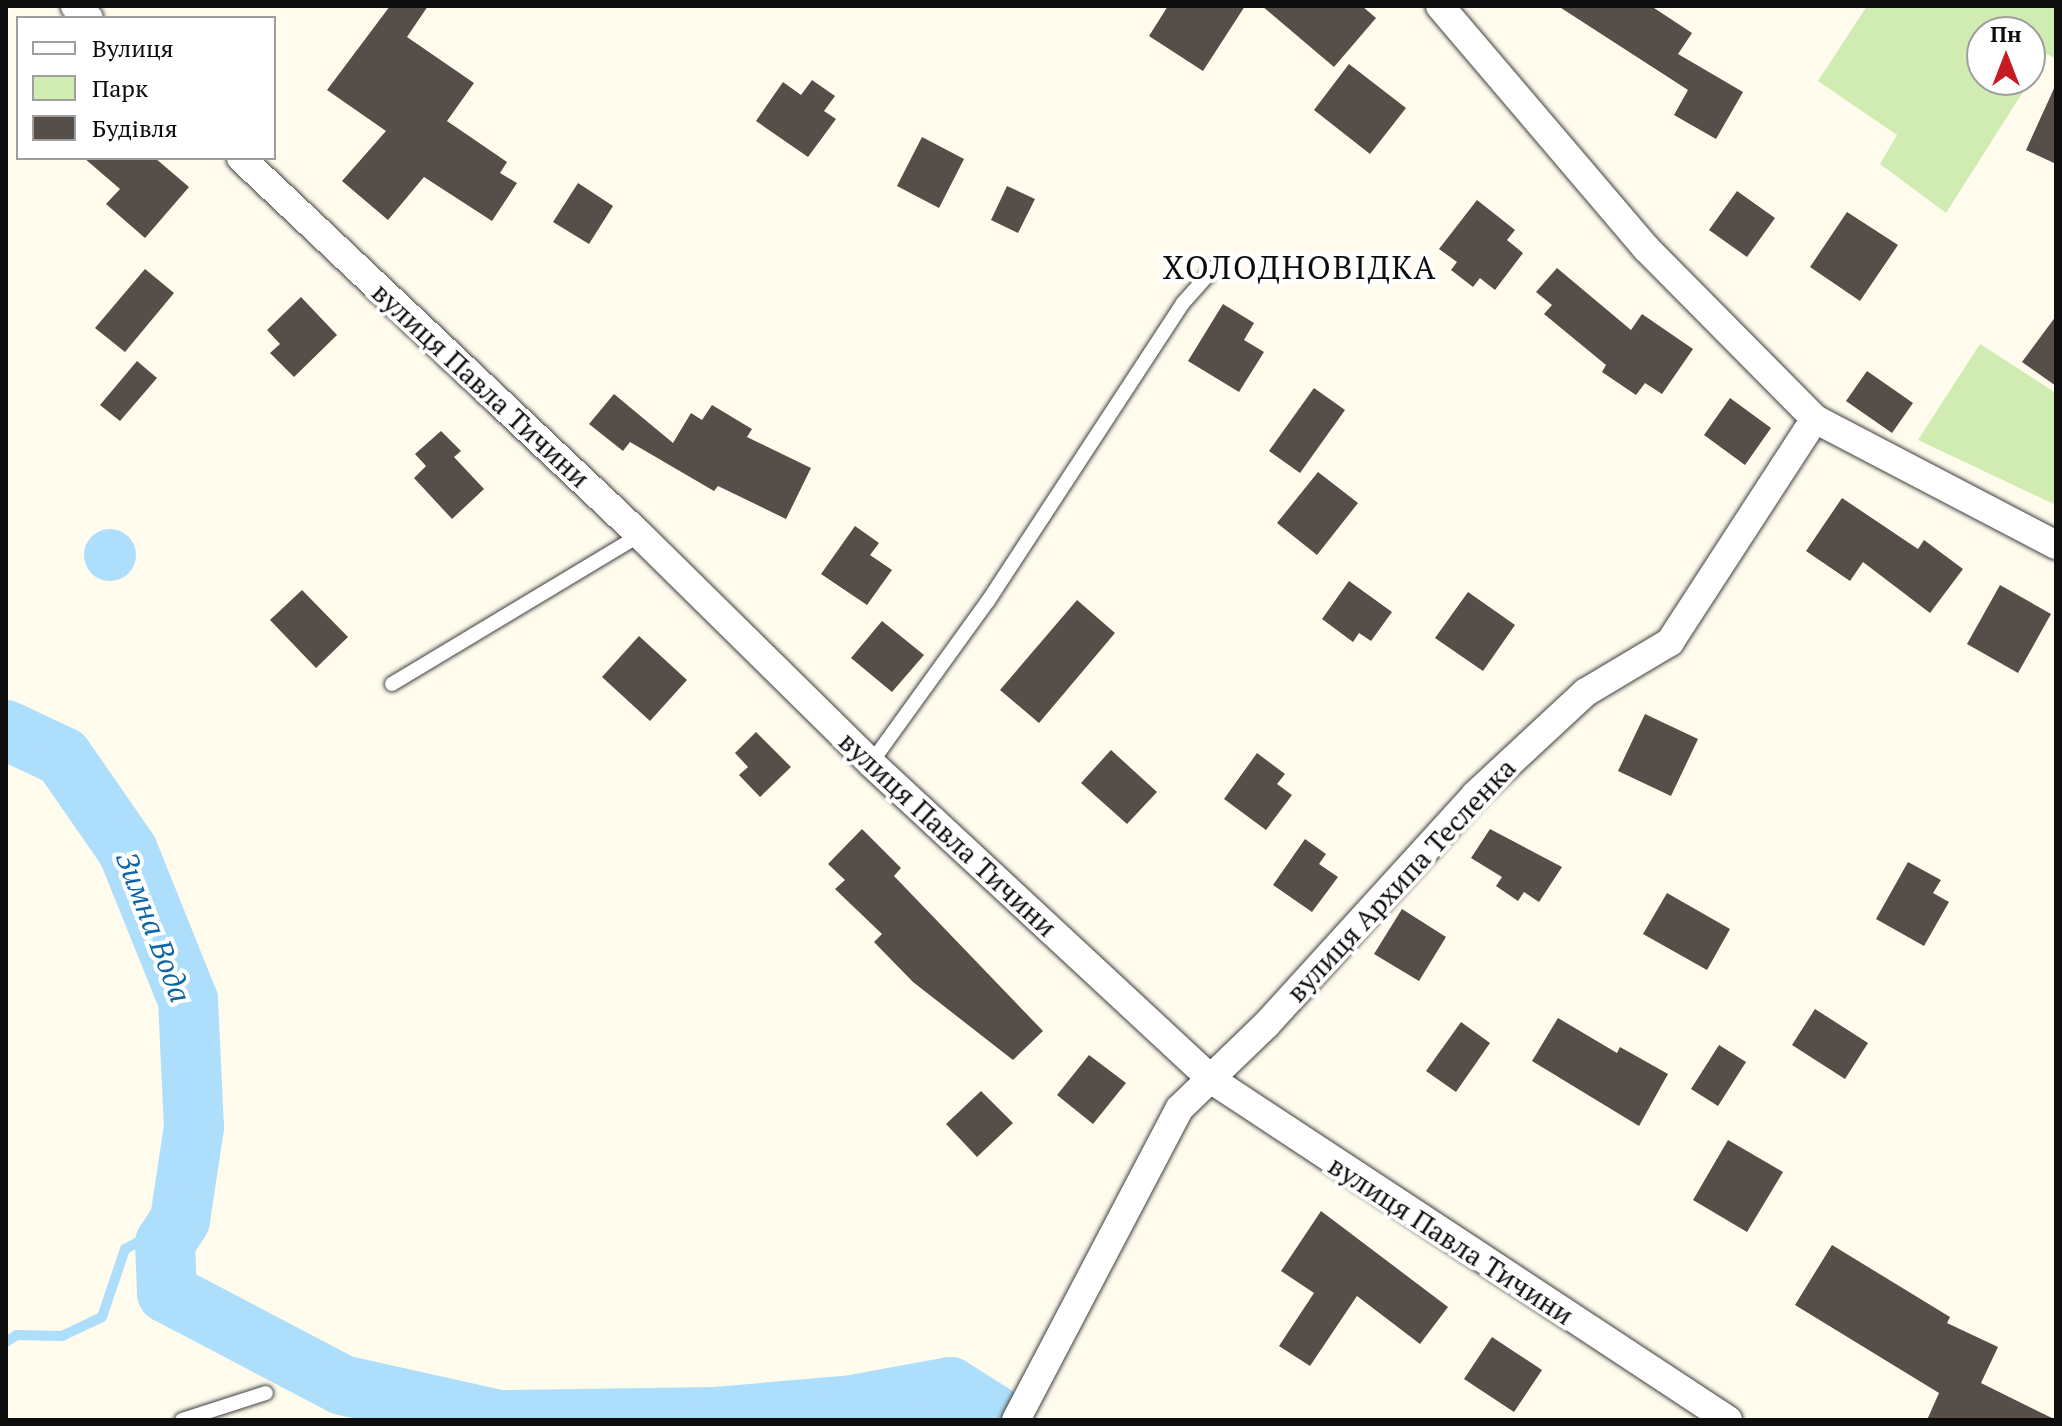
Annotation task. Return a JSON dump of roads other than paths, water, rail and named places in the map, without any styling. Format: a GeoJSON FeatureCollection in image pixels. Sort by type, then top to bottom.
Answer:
{"type":"FeatureCollection","features":[{"type":"Feature","properties":{"kind":"street"},"geometry":{"type":"LineString","coordinates":[[1440,6],[1646,248],[1815,419],[2056,545]]}},
{"type":"Feature","properties":{"kind":"street","name":"вулиця Павла Тичини"},"geometry":{"type":"LineString","coordinates":[[243,160],[640,535],[871,763],[1212,1080],[1728,1420]]}},
{"type":"Feature","properties":{"kind":"street","name":"вулиця Архипа Тесленка"},"geometry":{"type":"LineString","coordinates":[[1016,1420],[1180,1108],[1212,1080],[1475,795],[1586,692],[1670,642],[1815,419]]}},
{"type":"Feature","properties":{"kind":"lane"},"geometry":{"type":"LineString","coordinates":[[871,763],[988,601],[1183,303],[1216,266]]}},
{"type":"Feature","properties":{"kind":"lane"},"geometry":{"type":"LineString","coordinates":[[392,684],[640,535]]}},
{"type":"Feature","properties":{"kind":"lane"},"geometry":{"type":"LineString","coordinates":[[182,1420],[266,1393]]}},
{"type":"Feature","properties":{"kind":"water"},"geometry":{"type":"Polygon","coordinates":[[[110,529],[128,537],[136,555],[128,573],[110,581],[92,573],[84,555],[92,537],[110,529]]]}},
{"type":"Feature","properties":{"kind":"waterway","name":"Зимна Вода"},"geometry":{"type":"LineString","coordinates":[[6,730],[63,757],[128,851],[188,1000],[194,1127],[180,1220],[165,1243],[167,1293],[342,1385],[499,1420]]}},
{"type":"Feature","properties":{"kind":"waterway"},"geometry":{"type":"LineString","coordinates":[[6,1342],[17,1335],[62,1336],[102,1317],[125,1249],[180,1220]]}},
{"type":"Feature","properties":{"kind":"waterway","name":"Зимна Вода"},"geometry":{"type":"LineString","coordinates":[[507,1420],[716,1417],[852,1405],[950,1387],[993,1414]]}},
{"type":"Feature","properties":{"kind":"district","name":"ХОЛОДНОВІДКА"},"geometry":{"type":"Point","coordinates":[1300,267]}}]}
